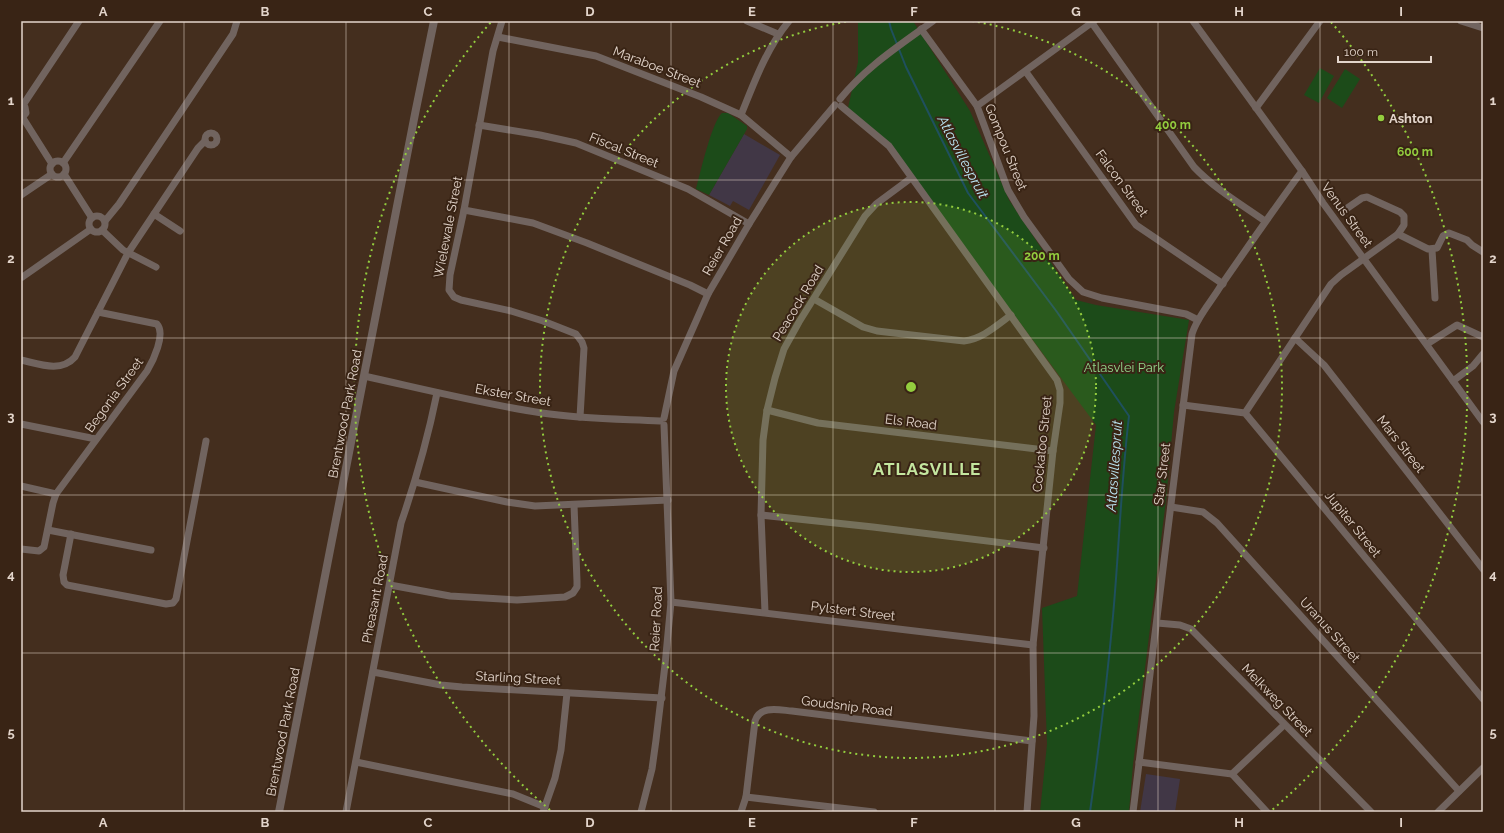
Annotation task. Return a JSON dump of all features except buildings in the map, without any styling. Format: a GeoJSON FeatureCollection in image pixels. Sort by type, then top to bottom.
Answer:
{"type":"FeatureCollection","features":[{"type":"Feature","properties":{"kind":"street"},"geometry":{"type":"LineString","coordinates":[[52,164],[22,119],[25,116],[26,110],[22,104],[79,21]]}},
{"type":"Feature","properties":{"kind":"street"},"geometry":{"type":"LineString","coordinates":[[63,164],[160,21]]}},
{"type":"Feature","properties":{"kind":"street"},"geometry":{"type":"LineString","coordinates":[[91,229],[96,231],[102,230],[105,226],[105,221],[119,204],[233,34],[237,21]]}},
{"type":"Feature","properties":{"kind":"street","name":"Brentwood Park Road"},"geometry":{"type":"LineString","coordinates":[[279,812],[434,21]]}},
{"type":"Feature","properties":{"kind":"street","name":"Wielewale Street"},"geometry":{"type":"LineString","coordinates":[[502,21],[493,51],[464,210],[450,275],[449,290],[454,297],[461,300],[511,311],[576,334],[582,342],[584,348],[580,417]]}},
{"type":"Feature","properties":{"kind":"street"},"geometry":{"type":"LineString","coordinates":[[747,21],[778,34]]}},
{"type":"Feature","properties":{"kind":"street"},"geometry":{"type":"LineString","coordinates":[[741,115],[764,59],[778,34],[789,21]]}},
{"type":"Feature","properties":{"kind":"street","name":"Reier Road"},"geometry":{"type":"LineString","coordinates":[[641,812],[652,769],[662,698],[670,602],[668,500],[663,422],[674,371],[708,294],[749,224],[791,157],[839,103],[852,84],[869,68],[901,43],[933,21]]}},
{"type":"Feature","properties":{"kind":"street","name":"Venus Street"},"geometry":{"type":"LineString","coordinates":[[1193,21],[1483,422]]}},
{"type":"Feature","properties":{"kind":"street"},"geometry":{"type":"LineString","coordinates":[[1256,108],[1320,21]]}},
{"type":"Feature","properties":{"kind":"street"},"geometry":{"type":"LineString","coordinates":[[1461,21],[1483,28]]}},
{"type":"Feature","properties":{"kind":"street"},"geometry":{"type":"LineString","coordinates":[[977,106],[1026,72],[1093,22],[1194,166],[1215,186],[1265,221]]}},
{"type":"Feature","properties":{"kind":"street","name":"Gompou Street"},"geometry":{"type":"LineString","coordinates":[[921,29],[977,106],[1008,190],[1024,217],[1069,279],[1083,292],[1102,298],[1186,314],[1198,320]]}},
{"type":"Feature","properties":{"kind":"street","name":"Maraboe Street"},"geometry":{"type":"LineString","coordinates":[[498,37],[596,56],[701,97],[741,115],[791,157]]}},
{"type":"Feature","properties":{"kind":"street","name":"Falcon Street"},"geometry":{"type":"LineString","coordinates":[[1026,72],[1136,225],[1223,284]]}},
{"type":"Feature","properties":{"kind":"street","name":"Cockatoo Street"},"geometry":{"type":"LineString","coordinates":[[839,103],[889,146],[1057,380],[1060,390],[1060,403],[1053,451],[1033,645],[1034,716],[1027,812]]}},
{"type":"Feature","properties":{"kind":"street","name":"Fiscal Street"},"geometry":{"type":"LineString","coordinates":[[479,125],[540,134],[576,143],[688,189],[749,224]]}},
{"type":"Feature","properties":{"kind":"street"},"geometry":{"type":"LineString","coordinates":[[21,360],[54,366],[62,366],[70,362],[77,353],[128,253],[198,148],[205,141]]}},
{"type":"Feature","properties":{"kind":"street"},"geometry":{"type":"LineString","coordinates":[[56,162],[63,164],[66,168],[64,174],[58,177],[52,174],[50,169],[52,164],[56,162]]}},
{"type":"Feature","properties":{"kind":"street","name":"Star Street"},"geometry":{"type":"LineString","coordinates":[[1133,812],[1192,334],[1198,320],[1265,221],[1302,171]]}},
{"type":"Feature","properties":{"kind":"street"},"geometry":{"type":"LineString","coordinates":[[21,195],[52,174]]}},
{"type":"Feature","properties":{"kind":"street"},"geometry":{"type":"LineString","coordinates":[[64,174],[92,218]]}},
{"type":"Feature","properties":{"kind":"street","name":"Peacock Road"},"geometry":{"type":"LineString","coordinates":[[765,612],[761,515],[762,440],[767,410],[784,349],[799,322],[865,216],[876,204],[911,178]]}},
{"type":"Feature","properties":{"kind":"street"},"geometry":{"type":"LineString","coordinates":[[1183,405],[1245,413],[1331,284],[1341,275],[1398,234],[1404,225],[1404,216],[1395,209],[1367,197],[1362,198],[1346,209]]}},
{"type":"Feature","properties":{"kind":"street"},"geometry":{"type":"LineString","coordinates":[[464,210],[533,223],[587,243],[690,285],[708,294]]}},
{"type":"Feature","properties":{"kind":"street"},"geometry":{"type":"LineString","coordinates":[[154,214],[180,231]]}},
{"type":"Feature","properties":{"kind":"street"},"geometry":{"type":"LineString","coordinates":[[92,218],[100,216],[105,221]]}},
{"type":"Feature","properties":{"kind":"street"},"geometry":{"type":"LineString","coordinates":[[91,229],[90,222],[92,218]]}},
{"type":"Feature","properties":{"kind":"street"},"geometry":{"type":"LineString","coordinates":[[21,278],[91,229]]}},
{"type":"Feature","properties":{"kind":"street"},"geometry":{"type":"LineString","coordinates":[[102,230],[116,246],[156,267]]}},
{"type":"Feature","properties":{"kind":"street"},"geometry":{"type":"LineString","coordinates":[[1398,234],[1432,250],[1437,248],[1443,236],[1449,233],[1467,240],[1483,252]]}},
{"type":"Feature","properties":{"kind":"street"},"geometry":{"type":"LineString","coordinates":[[1432,250],[1435,298]]}},
{"type":"Feature","properties":{"kind":"street"},"geometry":{"type":"LineString","coordinates":[[814,299],[863,327],[877,331],[964,341],[972,340],[981,336],[1011,315]]}},
{"type":"Feature","properties":{"kind":"street","name":"Begonia Street"},"geometry":{"type":"LineString","coordinates":[[56,494],[147,372],[154,360],[158,345],[160,329],[155,323],[98,312]]}},
{"type":"Feature","properties":{"kind":"street"},"geometry":{"type":"LineString","coordinates":[[1427,344],[1457,325],[1483,337]]}},
{"type":"Feature","properties":{"kind":"street","name":"Mars Street"},"geometry":{"type":"LineString","coordinates":[[1295,338],[1324,365],[1483,569]]}},
{"type":"Feature","properties":{"kind":"street"},"geometry":{"type":"LineString","coordinates":[[1453,381],[1473,366],[1483,354]]}},
{"type":"Feature","properties":{"kind":"street","name":"Ekster Street"},"geometry":{"type":"LineString","coordinates":[[364,376],[437,393],[542,413],[663,422]]}},
{"type":"Feature","properties":{"kind":"street","name":"Pheasant Road"},"geometry":{"type":"LineString","coordinates":[[346,812],[402,523],[430,430],[437,393]]}},
{"type":"Feature","properties":{"kind":"street","name":"Els Road"},"geometry":{"type":"LineString","coordinates":[[767,410],[818,423],[1053,451]]}},
{"type":"Feature","properties":{"kind":"street","name":"Jupiter Street"},"geometry":{"type":"LineString","coordinates":[[1245,413],[1483,699]]}},
{"type":"Feature","properties":{"kind":"street"},"geometry":{"type":"LineString","coordinates":[[21,424],[96,439]]}},
{"type":"Feature","properties":{"kind":"street"},"geometry":{"type":"LineString","coordinates":[[71,534],[63,575],[64,582],[67,584],[166,604],[173,603],[176,599],[206,441]]}},
{"type":"Feature","properties":{"kind":"street"},"geometry":{"type":"LineString","coordinates":[[415,482],[507,502],[535,506],[668,500]]}},
{"type":"Feature","properties":{"kind":"street"},"geometry":{"type":"LineString","coordinates":[[21,486],[56,494],[44,547],[36,551],[21,549]]}},
{"type":"Feature","properties":{"kind":"street"},"geometry":{"type":"LineString","coordinates":[[390,584],[450,596],[475,598],[516,600],[560,598],[570,596],[576,589],[578,580],[574,505]]}},
{"type":"Feature","properties":{"kind":"street","name":"Uranus Street"},"geometry":{"type":"LineString","coordinates":[[1171,507],[1203,512],[1217,523],[1459,791]]}},
{"type":"Feature","properties":{"kind":"street"},"geometry":{"type":"LineString","coordinates":[[761,515],[1044,548]]}},
{"type":"Feature","properties":{"kind":"street"},"geometry":{"type":"LineString","coordinates":[[48,530],[151,550]]}},
{"type":"Feature","properties":{"kind":"street","name":"Pylstert Street"},"geometry":{"type":"LineString","coordinates":[[670,602],[765,612],[1033,645]]}},
{"type":"Feature","properties":{"kind":"street","name":"Melkweg Street"},"geometry":{"type":"LineString","coordinates":[[1156,623],[1180,625],[1191,629],[1371,812]]}},
{"type":"Feature","properties":{"kind":"street","name":"Starling Street"},"geometry":{"type":"LineString","coordinates":[[373,672],[441,685],[662,698]]}},
{"type":"Feature","properties":{"kind":"street"},"geometry":{"type":"LineString","coordinates":[[356,762],[513,794],[544,809],[555,778],[561,750],[567,693]]}},
{"type":"Feature","properties":{"kind":"street","name":"Goudsnip Road"},"geometry":{"type":"LineString","coordinates":[[741,812],[746,797],[756,717],[765,710],[779,710],[1032,741]]}},
{"type":"Feature","properties":{"kind":"street"},"geometry":{"type":"LineString","coordinates":[[1232,774],[1284,724]]}},
{"type":"Feature","properties":{"kind":"street"},"geometry":{"type":"LineString","coordinates":[[1139,762],[1232,774],[1267,812]]}},
{"type":"Feature","properties":{"kind":"street"},"geometry":{"type":"LineString","coordinates":[[1438,812],[1483,768]]}},
{"type":"Feature","properties":{"kind":"street"},"geometry":{"type":"LineString","coordinates":[[746,797],[874,812]]}},
{"type":"Feature","properties":{"kind":"shaded area"},"geometry":{"type":"Polygon","coordinates":[[[744,134],[780,155],[749,210],[733,201],[730,206],[709,195],[744,134]]]}},
{"type":"Feature","properties":{"kind":"shaded area"},"geometry":{"type":"Polygon","coordinates":[[[1146,774],[1180,779],[1175,812],[1140,812],[1146,774]]]}},
{"type":"Feature","properties":{"kind":"green space","name":"Atlasvlei Park"},"geometry":{"type":"Polygon","coordinates":[[[858,21],[913,21],[970,111],[1009,200],[1076,300],[1096,305],[1189,320],[1174,412],[1166,500],[1133,764],[1129,812],[1040,812],[1047,744],[1042,608],[1077,596],[1096,425],[992,285],[893,147],[848,108],[858,62],[858,21]]]}},
{"type":"Feature","properties":{"kind":"green space"},"geometry":{"type":"Polygon","coordinates":[[[1320,68],[1334,76],[1319,103],[1304,95],[1320,68]]]}},
{"type":"Feature","properties":{"kind":"green space"},"geometry":{"type":"Polygon","coordinates":[[[1345,69],[1360,79],[1342,108],[1327,98],[1345,69]]]}},
{"type":"Feature","properties":{"kind":"green space"},"geometry":{"type":"Polygon","coordinates":[[[722,113],[728,113],[747,126],[747,129],[709,195],[696,189],[710,137],[718,118],[722,113]]]}},
{"type":"Feature","properties":{"kind":"waterway","name":"Atlasvillespruit"},"geometry":{"type":"LineString","coordinates":[[889,21],[906,67],[968,193],[1057,312],[1129,416],[1111,641],[1090,812]]}},
{"type":"Feature","properties":{"kind":"place","name":"Ashton"},"geometry":{"type":"Point","coordinates":[1381,118]}},
{"type":"Feature","properties":{"kind":"district","name":"ATLASVILLE"},"geometry":{"type":"Point","coordinates":[927,469]}}]}
